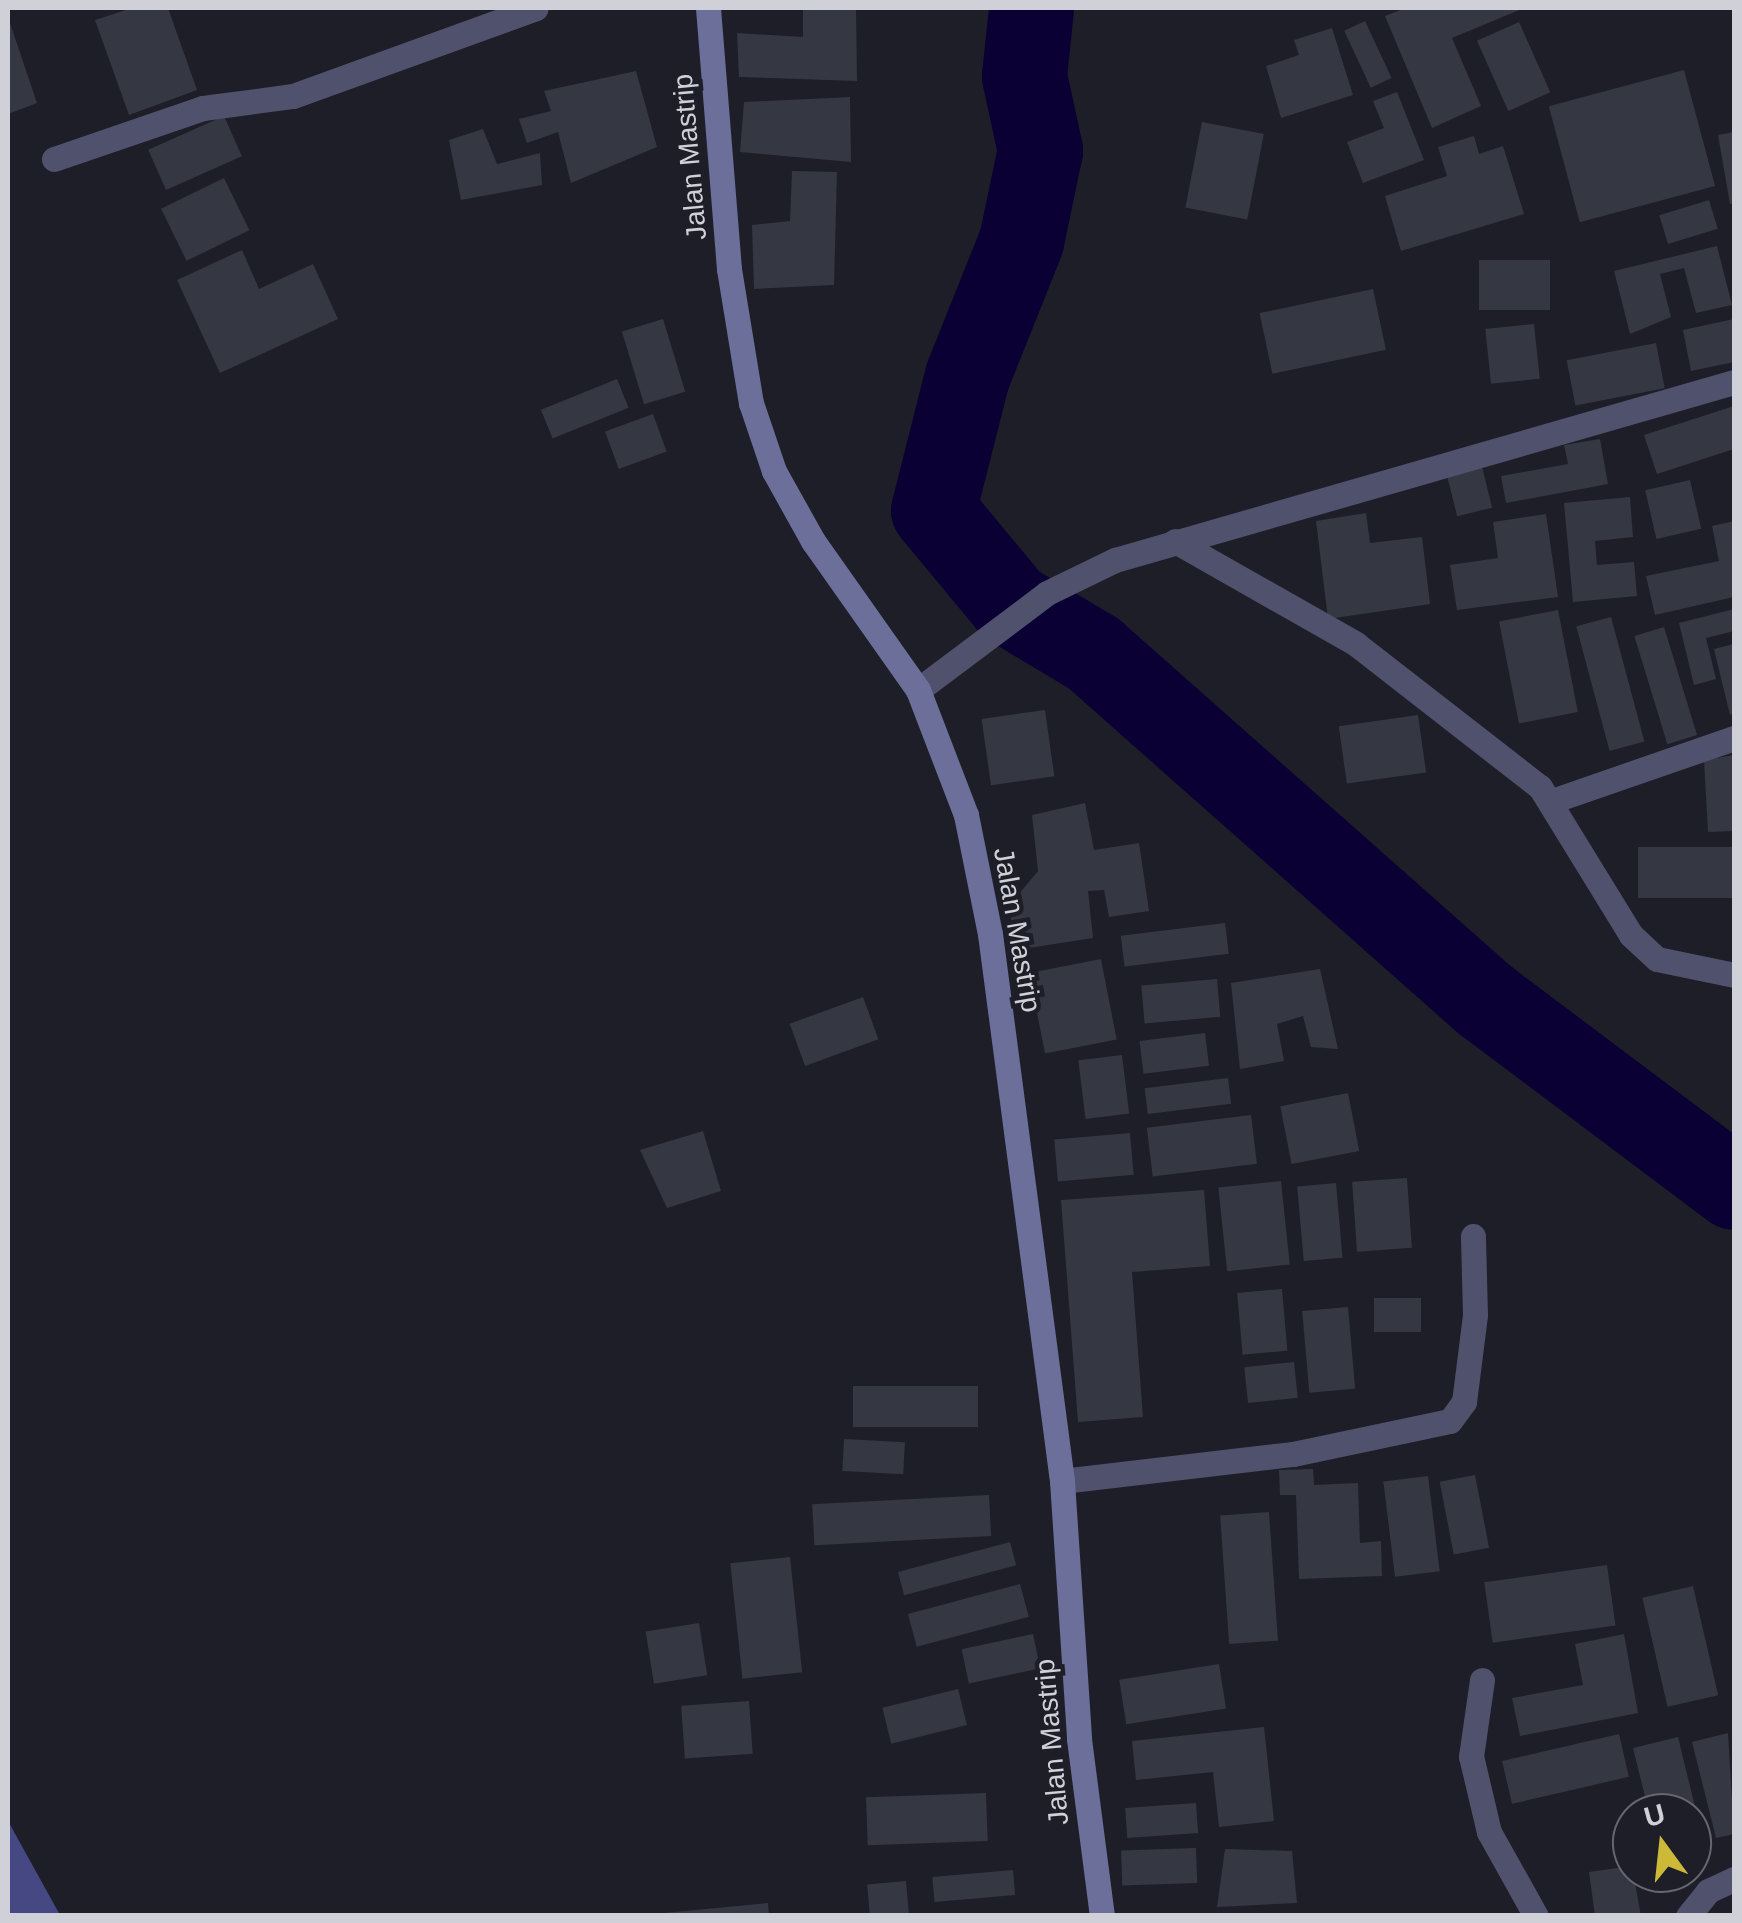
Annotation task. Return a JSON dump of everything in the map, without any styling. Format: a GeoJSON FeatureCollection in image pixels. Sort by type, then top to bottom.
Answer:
{"type":"FeatureCollection","features":[{"type":"Feature","properties":{"kind":"main road","name":"Jalan Mastrip"},"geometry":{"type":"LineString","coordinates":[[708,8],[729,269],[751,402],[774,471],[812,541],[918,690],[966,814],[990,934],[1062,1482],[1079,1739],[1102,1916]]}},
{"type":"Feature","properties":{"kind":"street"},"geometry":{"type":"LineString","coordinates":[[54,158],[204,108],[293,96],[536,8]]}},
{"type":"Feature","properties":{"kind":"street"},"geometry":{"type":"LineString","coordinates":[[918,690],[1047,593],[1175,540],[1734,382]]}},
{"type":"Feature","properties":{"kind":"street"},"geometry":{"type":"LineString","coordinates":[[1175,540],[1356,644],[1552,801],[1631,935],[1657,959],[1734,975]]}},
{"type":"Feature","properties":{"kind":"street"},"geometry":{"type":"LineString","coordinates":[[1552,801],[1734,738]]}},
{"type":"Feature","properties":{"kind":"street"},"geometry":{"type":"LineString","coordinates":[[1062,1482],[1294,1454],[1450,1422],[1464,1402],[1475,1315],[1473,1236]]}},
{"type":"Feature","properties":{"kind":"street"},"geometry":{"type":"LineString","coordinates":[[1482,1680],[1471,1756],[1489,1832],[1536,1916]]}},
{"type":"Feature","properties":{"kind":"street"},"geometry":{"type":"LineString","coordinates":[[1688,1916],[1708,1891],[1734,1879]]}},
{"type":"Feature","properties":{"kind":"shaded area"},"geometry":{"type":"Polygon","coordinates":[[[8,1821],[60,1915],[8,1915],[8,1821]]]}},
{"type":"Feature","properties":{"kind":"building"},"geometry":{"type":"Polygon","coordinates":[[[132,8],[168,8],[197,90],[129,115],[95,20],[132,8]]]}},
{"type":"Feature","properties":{"kind":"building"},"geometry":{"type":"Polygon","coordinates":[[[803,8],[856,8],[857,81],[739,77],[737,33],[803,37],[803,8]]]}},
{"type":"Feature","properties":{"kind":"building"},"geometry":{"type":"Polygon","coordinates":[[[1406,8],[1524,8],[1452,38],[1481,106],[1432,128],[1385,16],[1406,8]]]}},
{"type":"Feature","properties":{"kind":"building"},"geometry":{"type":"Polygon","coordinates":[[[8,17],[37,103],[8,114],[8,17]]]}},
{"type":"Feature","properties":{"kind":"building"},"geometry":{"type":"Polygon","coordinates":[[[1365,21],[1392,78],[1371,88],[1344,31],[1365,21]]]}},
{"type":"Feature","properties":{"kind":"building"},"geometry":{"type":"Polygon","coordinates":[[[1519,22],[1550,92],[1508,111],[1477,41],[1519,22]]]}},
{"type":"Feature","properties":{"kind":"building"},"geometry":{"type":"Polygon","coordinates":[[[1332,28],[1353,95],[1281,118],[1266,66],[1299,55],[1294,40],[1332,28]]]}},
{"type":"Feature","properties":{"kind":"building"},"geometry":{"type":"Polygon","coordinates":[[[1684,70],[1715,186],[1580,222],[1549,106],[1684,70]]]}},
{"type":"Feature","properties":{"kind":"building"},"geometry":{"type":"Polygon","coordinates":[[[636,71],[657,147],[571,183],[558,132],[527,143],[519,119],[551,111],[544,91],[636,71]]]}},
{"type":"Feature","properties":{"kind":"building"},"geometry":{"type":"Polygon","coordinates":[[[1397,92],[1424,160],[1363,183],[1347,142],[1384,128],[1373,101],[1397,92]]]}},
{"type":"Feature","properties":{"kind":"building"},"geometry":{"type":"Polygon","coordinates":[[[850,97],[851,162],[740,152],[744,102],[850,97]]]}},
{"type":"Feature","properties":{"kind":"building"},"geometry":{"type":"Polygon","coordinates":[[[224,116],[242,156],[166,190],[148,150],[224,116]]]}},
{"type":"Feature","properties":{"kind":"building"},"geometry":{"type":"Polygon","coordinates":[[[1202,122],[1264,134],[1247,219],[1185,207],[1202,122]]]}},
{"type":"Feature","properties":{"kind":"building"},"geometry":{"type":"Polygon","coordinates":[[[483,129],[497,164],[540,153],[542,185],[461,200],[449,140],[483,129]]]}},
{"type":"Feature","properties":{"kind":"building"},"geometry":{"type":"Polygon","coordinates":[[[1734,132],[1734,204],[1730,204],[1718,135],[1734,132]]]}},
{"type":"Feature","properties":{"kind":"building"},"geometry":{"type":"Polygon","coordinates":[[[1474,136],[1479,154],[1503,146],[1524,214],[1401,251],[1385,196],[1447,176],[1438,147],[1474,136]]]}},
{"type":"Feature","properties":{"kind":"building"},"geometry":{"type":"Polygon","coordinates":[[[792,171],[837,172],[834,285],[754,289],[752,225],[790,221],[792,171]]]}},
{"type":"Feature","properties":{"kind":"building"},"geometry":{"type":"Polygon","coordinates":[[[224,178],[249,230],[187,261],[161,209],[224,178]]]}},
{"type":"Feature","properties":{"kind":"building"},"geometry":{"type":"Polygon","coordinates":[[[1709,200],[1718,229],[1668,244],[1659,215],[1709,200]]]}},
{"type":"Feature","properties":{"kind":"building"},"geometry":{"type":"Polygon","coordinates":[[[1717,246],[1732,305],[1696,313],[1684,268],[1660,274],[1671,317],[1630,334],[1614,271],[1717,246]]]}},
{"type":"Feature","properties":{"kind":"building"},"geometry":{"type":"Polygon","coordinates":[[[242,250],[259,289],[313,264],[338,319],[220,373],[177,280],[242,250]]]}},
{"type":"Feature","properties":{"kind":"building"},"geometry":{"type":"Polygon","coordinates":[[[1479,260],[1550,260],[1550,310],[1479,310],[1479,260]]]}},
{"type":"Feature","properties":{"kind":"building"},"geometry":{"type":"Polygon","coordinates":[[[1373,289],[1386,350],[1272,374],[1260,313],[1373,289]]]}},
{"type":"Feature","properties":{"kind":"building"},"geometry":{"type":"Polygon","coordinates":[[[663,319],[685,392],[644,404],[622,332],[663,319]]]}},
{"type":"Feature","properties":{"kind":"building"},"geometry":{"type":"Polygon","coordinates":[[[1734,319],[1734,362],[1691,371],[1683,330],[1734,319]]]}},
{"type":"Feature","properties":{"kind":"building"},"geometry":{"type":"Polygon","coordinates":[[[1534,324],[1540,379],[1491,384],[1485,329],[1534,324]]]}},
{"type":"Feature","properties":{"kind":"building"},"geometry":{"type":"Polygon","coordinates":[[[1656,343],[1665,388],[1575,406],[1567,360],[1656,343]]]}},
{"type":"Feature","properties":{"kind":"building"},"geometry":{"type":"Polygon","coordinates":[[[617,379],[629,408],[553,438],[541,410],[617,379]]]}},
{"type":"Feature","properties":{"kind":"building"},"geometry":{"type":"Polygon","coordinates":[[[1734,406],[1734,449],[1657,474],[1644,435],[1734,406]]]}},
{"type":"Feature","properties":{"kind":"building"},"geometry":{"type":"Polygon","coordinates":[[[653,414],[667,452],[619,469],[605,431],[653,414]]]}},
{"type":"Feature","properties":{"kind":"building"},"geometry":{"type":"Polygon","coordinates":[[[1600,439],[1608,484],[1506,503],[1501,476],[1568,464],[1564,445],[1600,439]]]}},
{"type":"Feature","properties":{"kind":"building"},"geometry":{"type":"Polygon","coordinates":[[[1481,463],[1492,508],[1457,516],[1446,472],[1481,463]]]}},
{"type":"Feature","properties":{"kind":"building"},"geometry":{"type":"Polygon","coordinates":[[[1690,480],[1701,529],[1656,539],[1645,490],[1690,480]]]}},
{"type":"Feature","properties":{"kind":"building"},"geometry":{"type":"Polygon","coordinates":[[[1630,497],[1633,537],[1595,541],[1597,565],[1634,562],[1637,596],[1573,602],[1564,503],[1630,497]]]}},
{"type":"Feature","properties":{"kind":"building"},"geometry":{"type":"Polygon","coordinates":[[[1366,513],[1370,543],[1422,537],[1430,604],[1328,619],[1316,521],[1366,513]]]}},
{"type":"Feature","properties":{"kind":"building"},"geometry":{"type":"Polygon","coordinates":[[[1546,514],[1558,597],[1457,610],[1450,565],[1498,558],[1493,522],[1546,514]]]}},
{"type":"Feature","properties":{"kind":"building"},"geometry":{"type":"Polygon","coordinates":[[[1734,521],[1734,597],[1655,615],[1646,576],[1719,561],[1712,526],[1734,521]]]}},
{"type":"Feature","properties":{"kind":"building"},"geometry":{"type":"Polygon","coordinates":[[[1734,609],[1734,631],[1706,638],[1716,679],[1694,685],[1679,623],[1734,609]]]}},
{"type":"Feature","properties":{"kind":"building"},"geometry":{"type":"Polygon","coordinates":[[[1558,610],[1578,712],[1519,724],[1499,621],[1558,610]]]}},
{"type":"Feature","properties":{"kind":"building"},"geometry":{"type":"Polygon","coordinates":[[[1611,617],[1644,742],[1610,751],[1576,626],[1611,617]]]}},
{"type":"Feature","properties":{"kind":"building"},"geometry":{"type":"Polygon","coordinates":[[[1664,627],[1697,735],[1667,744],[1634,636],[1664,627]]]}},
{"type":"Feature","properties":{"kind":"building"},"geometry":{"type":"Polygon","coordinates":[[[1734,644],[1734,713],[1730,715],[1714,649],[1734,644]]]}},
{"type":"Feature","properties":{"kind":"building"},"geometry":{"type":"Polygon","coordinates":[[[1045,710],[1054,776],[991,785],[982,719],[1045,710]]]}},
{"type":"Feature","properties":{"kind":"building"},"geometry":{"type":"Polygon","coordinates":[[[1418,715],[1426,772],[1347,784],[1339,726],[1418,715]]]}},
{"type":"Feature","properties":{"kind":"building"},"geometry":{"type":"Polygon","coordinates":[[[1734,755],[1734,831],[1708,832],[1704,760],[1734,755]]]}},
{"type":"Feature","properties":{"kind":"building"},"geometry":{"type":"Polygon","coordinates":[[[1085,803],[1094,850],[1139,843],[1149,911],[1109,917],[1104,890],[1088,891],[1093,938],[1016,950],[1009,906],[1038,871],[1032,815],[1085,803]]]}},
{"type":"Feature","properties":{"kind":"building"},"geometry":{"type":"Polygon","coordinates":[[[1638,847],[1734,847],[1734,898],[1638,898],[1638,847]]]}},
{"type":"Feature","properties":{"kind":"building"},"geometry":{"type":"Polygon","coordinates":[[[1225,923],[1229,954],[1125,967],[1121,936],[1225,923]]]}},
{"type":"Feature","properties":{"kind":"building"},"geometry":{"type":"Polygon","coordinates":[[[1101,959],[1117,1039],[1045,1053],[1029,973],[1101,959]]]}},
{"type":"Feature","properties":{"kind":"building"},"geometry":{"type":"Polygon","coordinates":[[[1320,969],[1338,1049],[1311,1047],[1303,1016],[1277,1024],[1284,1061],[1240,1069],[1231,983],[1320,969]]]}},
{"type":"Feature","properties":{"kind":"building"},"geometry":{"type":"Polygon","coordinates":[[[1217,979],[1220,1017],[1145,1023],[1141,986],[1217,979]]]}},
{"type":"Feature","properties":{"kind":"building"},"geometry":{"type":"Polygon","coordinates":[[[863,997],[878,1039],[805,1066],[790,1024],[863,997]]]}},
{"type":"Feature","properties":{"kind":"building"},"geometry":{"type":"Polygon","coordinates":[[[1205,1033],[1209,1066],[1144,1074],[1139,1041],[1205,1033]]]}},
{"type":"Feature","properties":{"kind":"building"},"geometry":{"type":"Polygon","coordinates":[[[1122,1055],[1129,1114],[1086,1119],[1078,1060],[1122,1055]]]}},
{"type":"Feature","properties":{"kind":"building"},"geometry":{"type":"Polygon","coordinates":[[[1228,1078],[1231,1104],[1148,1114],[1145,1088],[1228,1078]]]}},
{"type":"Feature","properties":{"kind":"building"},"geometry":{"type":"Polygon","coordinates":[[[1348,1093],[1359,1151],[1292,1164],[1280,1106],[1348,1093]]]}},
{"type":"Feature","properties":{"kind":"building"},"geometry":{"type":"Polygon","coordinates":[[[1251,1115],[1257,1164],[1153,1176],[1147,1128],[1251,1115]]]}},
{"type":"Feature","properties":{"kind":"building"},"geometry":{"type":"Polygon","coordinates":[[[703,1131],[721,1191],[667,1208],[640,1150],[703,1131]]]}},
{"type":"Feature","properties":{"kind":"building"},"geometry":{"type":"Polygon","coordinates":[[[1130,1133],[1134,1175],[1058,1181],[1054,1140],[1130,1133]]]}},
{"type":"Feature","properties":{"kind":"building"},"geometry":{"type":"Polygon","coordinates":[[[1407,1178],[1412,1248],[1357,1252],[1352,1182],[1407,1178]]]}},
{"type":"Feature","properties":{"kind":"building"},"geometry":{"type":"Polygon","coordinates":[[[1281,1181],[1290,1265],[1227,1271],[1218,1188],[1281,1181]]]}},
{"type":"Feature","properties":{"kind":"building"},"geometry":{"type":"Polygon","coordinates":[[[1336,1183],[1343,1258],[1304,1261],[1297,1186],[1336,1183]]]}},
{"type":"Feature","properties":{"kind":"building"},"geometry":{"type":"Polygon","coordinates":[[[1204,1190],[1210,1266],[1132,1272],[1143,1417],[1078,1422],[1061,1200],[1204,1190]]]}},
{"type":"Feature","properties":{"kind":"building"},"geometry":{"type":"Polygon","coordinates":[[[1282,1289],[1287,1351],[1243,1355],[1237,1293],[1282,1289]]]}},
{"type":"Feature","properties":{"kind":"building"},"geometry":{"type":"Polygon","coordinates":[[[1374,1298],[1421,1298],[1421,1332],[1374,1332],[1374,1298]]]}},
{"type":"Feature","properties":{"kind":"building"},"geometry":{"type":"Polygon","coordinates":[[[1348,1307],[1355,1389],[1309,1393],[1302,1311],[1348,1307]]]}},
{"type":"Feature","properties":{"kind":"building"},"geometry":{"type":"Polygon","coordinates":[[[1294,1362],[1298,1398],[1248,1403],[1244,1367],[1294,1362]]]}},
{"type":"Feature","properties":{"kind":"building"},"geometry":{"type":"Polygon","coordinates":[[[853,1386],[978,1386],[978,1427],[853,1427],[853,1386]]]}},
{"type":"Feature","properties":{"kind":"building"},"geometry":{"type":"Polygon","coordinates":[[[844,1439],[905,1442],[903,1474],[842,1471],[844,1439]]]}},
{"type":"Feature","properties":{"kind":"building"},"geometry":{"type":"Polygon","coordinates":[[[1313,1469],[1314,1485],[1358,1483],[1360,1543],[1381,1541],[1382,1576],[1299,1579],[1296,1495],[1280,1495],[1279,1470],[1313,1469]]]}},
{"type":"Feature","properties":{"kind":"building"},"geometry":{"type":"Polygon","coordinates":[[[1475,1475],[1489,1548],[1454,1555],[1440,1482],[1475,1475]]]}},
{"type":"Feature","properties":{"kind":"building"},"geometry":{"type":"Polygon","coordinates":[[[1428,1476],[1440,1571],[1395,1577],[1383,1481],[1428,1476]]]}},
{"type":"Feature","properties":{"kind":"building"},"geometry":{"type":"Polygon","coordinates":[[[989,1495],[991,1536],[814,1545],[812,1504],[989,1495]]]}},
{"type":"Feature","properties":{"kind":"building"},"geometry":{"type":"Polygon","coordinates":[[[1269,1512],[1278,1641],[1229,1644],[1220,1515],[1269,1512]]]}},
{"type":"Feature","properties":{"kind":"building"},"geometry":{"type":"Polygon","coordinates":[[[1010,1542],[1016,1565],[904,1595],[898,1572],[1010,1542]]]}},
{"type":"Feature","properties":{"kind":"building"},"geometry":{"type":"Polygon","coordinates":[[[790,1557],[802,1672],[742,1679],[730,1563],[790,1557]]]}},
{"type":"Feature","properties":{"kind":"building"},"geometry":{"type":"Polygon","coordinates":[[[1607,1565],[1615,1625],[1493,1643],[1484,1582],[1607,1565]]]}},
{"type":"Feature","properties":{"kind":"building"},"geometry":{"type":"Polygon","coordinates":[[[1020,1584],[1029,1617],[917,1647],[908,1614],[1020,1584]]]}},
{"type":"Feature","properties":{"kind":"building"},"geometry":{"type":"Polygon","coordinates":[[[1693,1586],[1718,1695],[1668,1707],[1642,1598],[1693,1586]]]}},
{"type":"Feature","properties":{"kind":"building"},"geometry":{"type":"Polygon","coordinates":[[[699,1623],[707,1675],[654,1684],[646,1631],[699,1623]]]}},
{"type":"Feature","properties":{"kind":"building"},"geometry":{"type":"Polygon","coordinates":[[[1033,1634],[1040,1668],[969,1683],[962,1649],[1033,1634]]]}},
{"type":"Feature","properties":{"kind":"building"},"geometry":{"type":"Polygon","coordinates":[[[1624,1634],[1638,1713],[1520,1736],[1512,1698],[1583,1685],[1575,1644],[1624,1634]]]}},
{"type":"Feature","properties":{"kind":"building"},"geometry":{"type":"Polygon","coordinates":[[[1219,1664],[1226,1708],[1126,1724],[1119,1680],[1219,1664]]]}},
{"type":"Feature","properties":{"kind":"building"},"geometry":{"type":"Polygon","coordinates":[[[958,1689],[967,1725],[891,1744],[882,1708],[958,1689]]]}},
{"type":"Feature","properties":{"kind":"building"},"geometry":{"type":"Polygon","coordinates":[[[749,1701],[753,1754],[685,1759],[681,1706],[749,1701]]]}},
{"type":"Feature","properties":{"kind":"building"},"geometry":{"type":"Polygon","coordinates":[[[1264,1727],[1274,1821],[1219,1827],[1213,1772],[1136,1780],[1132,1741],[1264,1727]]]}},
{"type":"Feature","properties":{"kind":"building"},"geometry":{"type":"Polygon","coordinates":[[[1728,1733],[1734,1834],[1716,1838],[1712,1793],[1705,1793],[1692,1742],[1728,1733]]]}},
{"type":"Feature","properties":{"kind":"building"},"geometry":{"type":"Polygon","coordinates":[[[1619,1734],[1629,1777],[1512,1804],[1502,1761],[1619,1734]]]}},
{"type":"Feature","properties":{"kind":"building"},"geometry":{"type":"Polygon","coordinates":[[[1678,1737],[1692,1793],[1644,1793],[1633,1748],[1678,1737]]]}},
{"type":"Feature","properties":{"kind":"building"},"geometry":{"type":"Polygon","coordinates":[[[986,1793],[988,1841],[868,1845],[866,1797],[986,1793]]]}},
{"type":"Feature","properties":{"kind":"building"},"geometry":{"type":"Polygon","coordinates":[[[1196,1803],[1198,1833],[1127,1838],[1125,1808],[1196,1803]]]}},
{"type":"Feature","properties":{"kind":"building"},"geometry":{"type":"Polygon","coordinates":[[[1196,1848],[1197,1883],[1122,1886],[1121,1851],[1196,1848]]]}},
{"type":"Feature","properties":{"kind":"building"},"geometry":{"type":"Polygon","coordinates":[[[1225,1849],[1292,1851],[1297,1903],[1217,1907],[1225,1849]]]}},
{"type":"Feature","properties":{"kind":"building"},"geometry":{"type":"Polygon","coordinates":[[[1612,1869],[1612,1893],[1637,1893],[1641,1916],[1595,1916],[1589,1872],[1612,1869]]]}},
{"type":"Feature","properties":{"kind":"building"},"geometry":{"type":"Polygon","coordinates":[[[1013,1870],[1015,1895],[934,1902],[932,1877],[1013,1870]]]}},
{"type":"Feature","properties":{"kind":"building"},"geometry":{"type":"Polygon","coordinates":[[[906,1881],[909,1916],[870,1916],[867,1884],[906,1881]]]}},
{"type":"Feature","properties":{"kind":"building"},"geometry":{"type":"Polygon","coordinates":[[[768,1903],[769,1916],[664,1916],[664,1913],[768,1903]]]}},
{"type":"Feature","properties":{"kind":"waterway"},"geometry":{"type":"LineString","coordinates":[[1031,8],[1024,76],[1040,150],[1021,241],[967,376],[933,510],[1011,604],[1093,653],[1485,1000],[1734,1187]]}}]}
